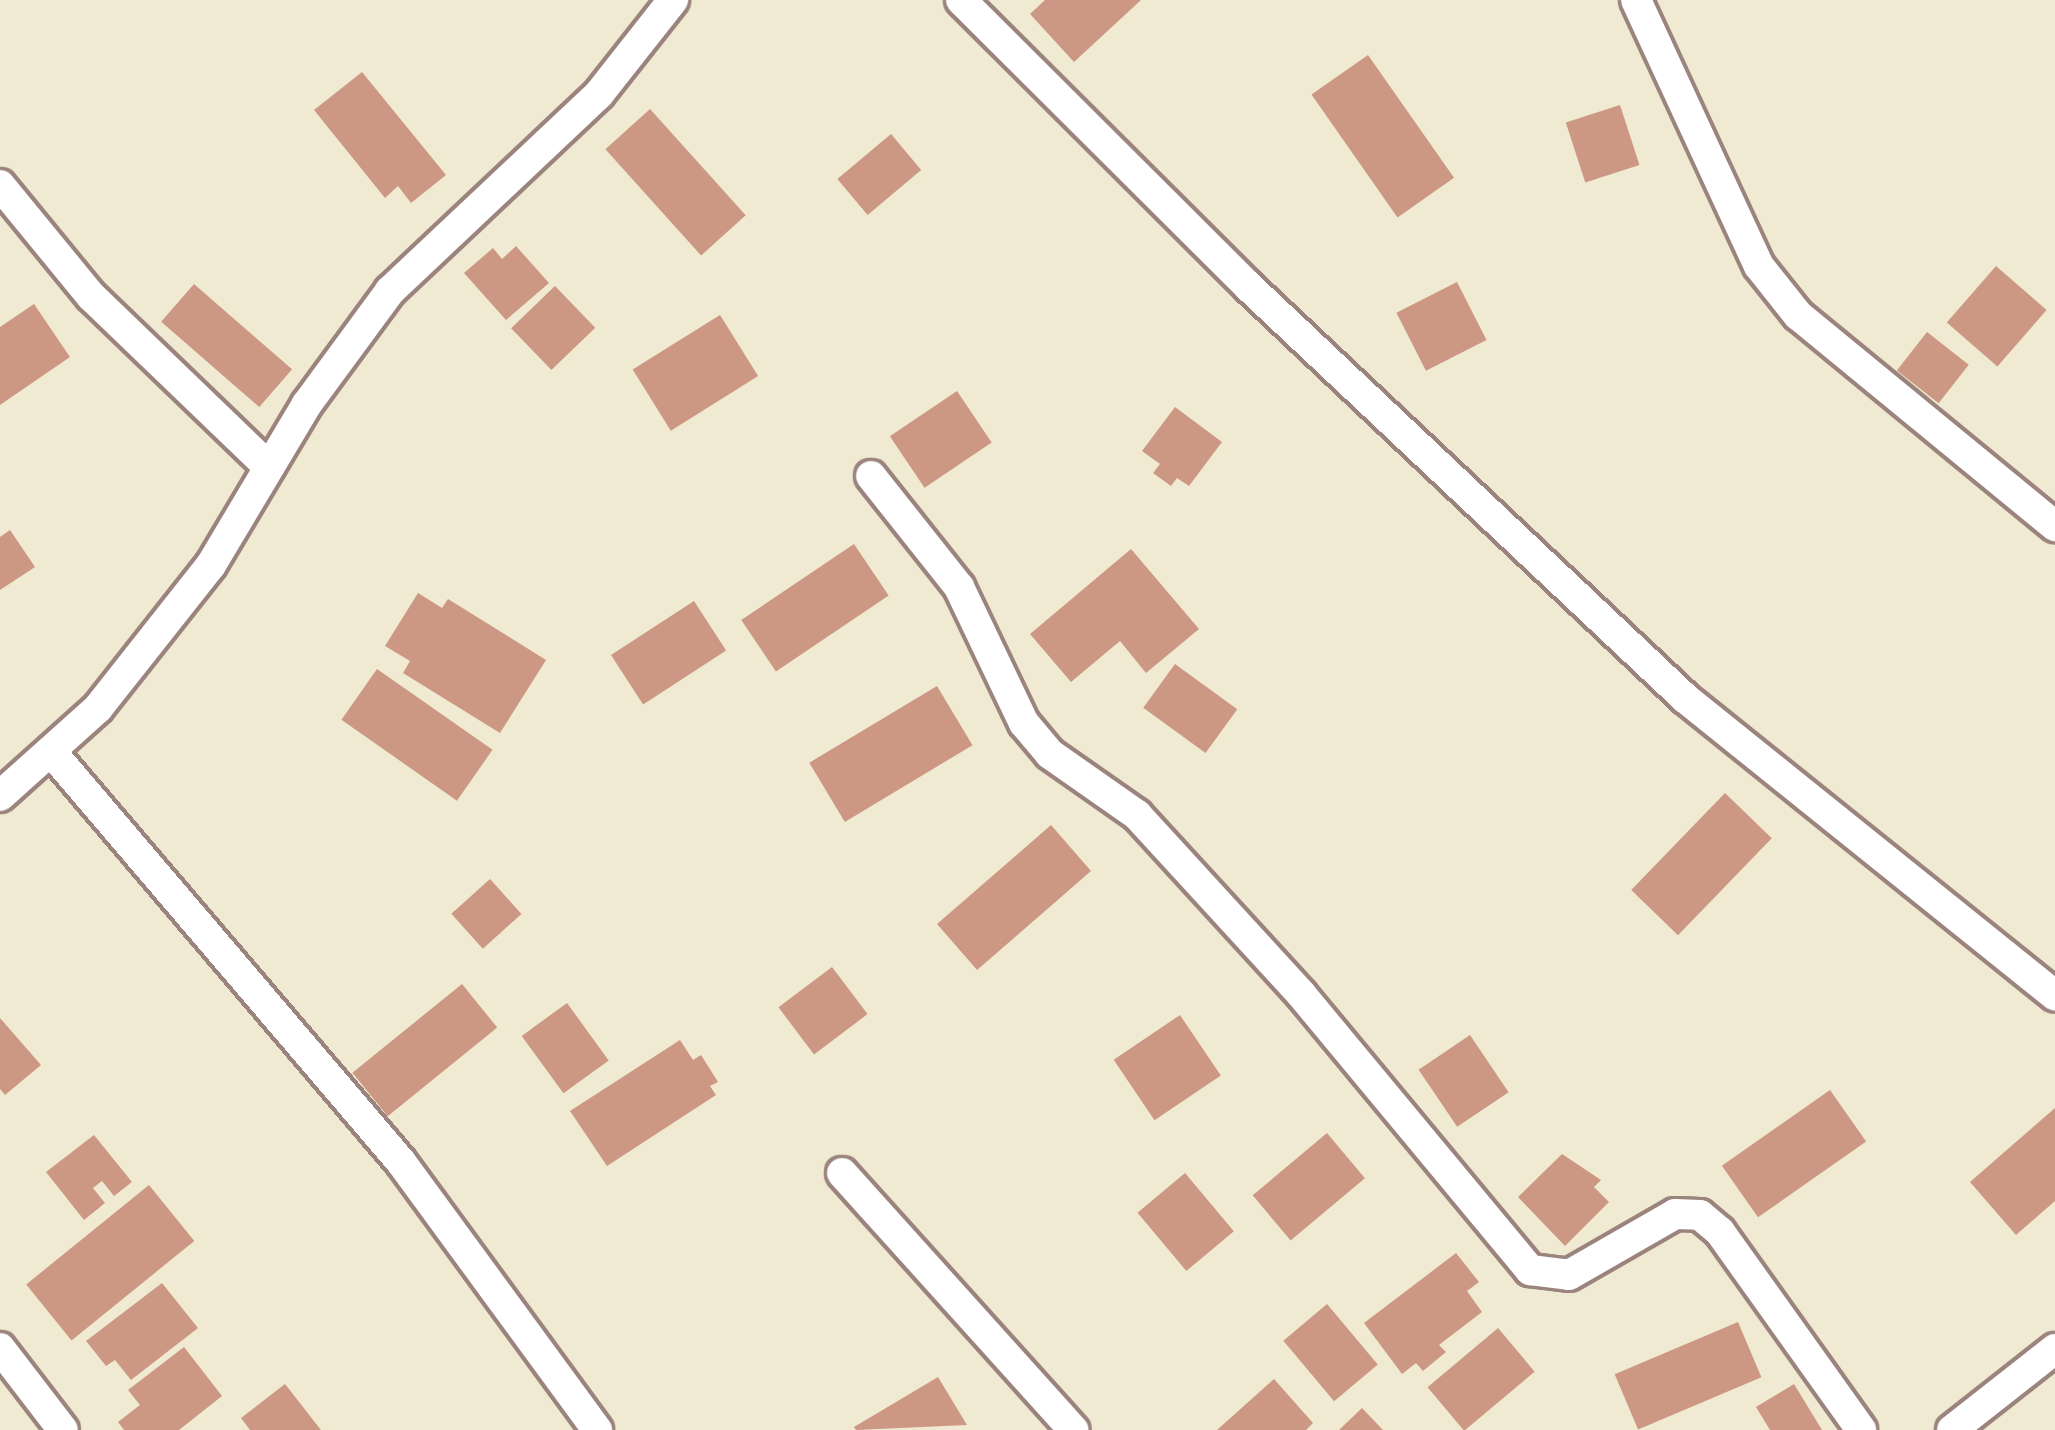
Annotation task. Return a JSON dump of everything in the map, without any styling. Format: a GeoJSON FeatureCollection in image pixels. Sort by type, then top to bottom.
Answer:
{"type":"FeatureCollection","features":[{"type":"Feature","properties":{"kind":"street"},"geometry":{"type":"LineString","coordinates":[[0,796],[54,754],[212,565],[269,466],[390,291],[599,94],[673,0]]}},
{"type":"Feature","properties":{"kind":"street"},"geometry":{"type":"LineString","coordinates":[[962,0],[1248,286],[1685,698],[2055,996]]}},
{"type":"Feature","properties":{"kind":"street"},"geometry":{"type":"LineString","coordinates":[[1636,0],[1772,283],[1798,315],[2055,526]]}},
{"type":"Feature","properties":{"kind":"street"},"geometry":{"type":"LineString","coordinates":[[0,184],[91,296],[269,466]]}},
{"type":"Feature","properties":{"kind":"street"},"geometry":{"type":"LineString","coordinates":[[871,476],[959,587],[1037,739],[1075,777],[1137,815],[1301,994],[1530,1270],[1569,1275],[1675,1214],[1700,1215],[1720,1232],[1862,1430]]}},
{"type":"Feature","properties":{"kind":"street"},"geometry":{"type":"LineString","coordinates":[[54,754],[401,1162],[597,1430]]}},
{"type":"Feature","properties":{"kind":"street"},"geometry":{"type":"LineString","coordinates":[[842,1173],[1073,1430]]}},
{"type":"Feature","properties":{"kind":"street"},"geometry":{"type":"LineString","coordinates":[[0,1348],[63,1430]]}},
{"type":"Feature","properties":{"kind":"street"},"geometry":{"type":"LineString","coordinates":[[1952,1430],[2055,1349]]}},
{"type":"Feature","properties":{"kind":"building"},"geometry":{"type":"Polygon","coordinates":[[[1045,0],[1141,0],[1074,62],[1030,14],[1045,0]]]}},
{"type":"Feature","properties":{"kind":"building"},"geometry":{"type":"Polygon","coordinates":[[[1368,55],[1454,178],[1398,217],[1311,95],[1368,55]]]}},
{"type":"Feature","properties":{"kind":"building"},"geometry":{"type":"Polygon","coordinates":[[[362,72],[446,175],[411,203],[398,186],[385,198],[314,110],[362,72]]]}},
{"type":"Feature","properties":{"kind":"building"},"geometry":{"type":"Polygon","coordinates":[[[1620,105],[1639,165],[1585,183],[1566,123],[1620,105]]]}},
{"type":"Feature","properties":{"kind":"building"},"geometry":{"type":"Polygon","coordinates":[[[650,109],[746,215],[701,255],[605,149],[650,109]]]}},
{"type":"Feature","properties":{"kind":"building"},"geometry":{"type":"Polygon","coordinates":[[[891,134],[921,170],[868,215],[837,179],[891,134]]]}},
{"type":"Feature","properties":{"kind":"building"},"geometry":{"type":"Polygon","coordinates":[[[516,246],[549,283],[506,320],[464,273],[493,248],[502,259],[516,246]]]}},
{"type":"Feature","properties":{"kind":"building"},"geometry":{"type":"Polygon","coordinates":[[[1996,266],[2047,310],[1997,367],[1947,323],[1996,266]]]}},
{"type":"Feature","properties":{"kind":"building"},"geometry":{"type":"Polygon","coordinates":[[[1457,282],[1487,340],[1426,371],[1396,313],[1457,282]]]}},
{"type":"Feature","properties":{"kind":"building"},"geometry":{"type":"Polygon","coordinates":[[[194,284],[292,369],[259,407],[161,322],[194,284]]]}},
{"type":"Feature","properties":{"kind":"building"},"geometry":{"type":"Polygon","coordinates":[[[555,286],[595,328],[551,370],[511,328],[555,286]]]}},
{"type":"Feature","properties":{"kind":"building"},"geometry":{"type":"Polygon","coordinates":[[[34,304],[70,357],[0,405],[0,327],[34,304]]]}},
{"type":"Feature","properties":{"kind":"building"},"geometry":{"type":"Polygon","coordinates":[[[720,315],[758,376],[671,431],[633,370],[720,315]]]}},
{"type":"Feature","properties":{"kind":"building"},"geometry":{"type":"Polygon","coordinates":[[[1927,332],[1969,365],[1939,403],[1897,371],[1927,332]]]}},
{"type":"Feature","properties":{"kind":"building"},"geometry":{"type":"Polygon","coordinates":[[[957,391],[992,442],[925,488],[890,436],[957,391]]]}},
{"type":"Feature","properties":{"kind":"building"},"geometry":{"type":"Polygon","coordinates":[[[1175,407],[1222,442],[1189,486],[1177,478],[1171,486],[1153,473],[1160,464],[1142,451],[1175,407]]]}},
{"type":"Feature","properties":{"kind":"building"},"geometry":{"type":"Polygon","coordinates":[[[10,530],[35,567],[0,590],[0,537],[10,530]]]}},
{"type":"Feature","properties":{"kind":"building"},"geometry":{"type":"Polygon","coordinates":[[[854,544],[889,595],[776,671],[741,620],[854,544]]]}},
{"type":"Feature","properties":{"kind":"building"},"geometry":{"type":"Polygon","coordinates":[[[1131,549],[1199,629],[1146,673],[1120,641],[1071,682],[1030,634],[1131,549]]]}},
{"type":"Feature","properties":{"kind":"building"},"geometry":{"type":"Polygon","coordinates":[[[418,593],[442,608],[448,599],[546,660],[500,733],[403,673],[410,661],[385,646],[418,593]]]}},
{"type":"Feature","properties":{"kind":"building"},"geometry":{"type":"Polygon","coordinates":[[[694,601],[726,650],[643,704],[611,655],[694,601]]]}},
{"type":"Feature","properties":{"kind":"building"},"geometry":{"type":"Polygon","coordinates":[[[1175,664],[1237,709],[1206,753],[1143,708],[1175,664]]]}},
{"type":"Feature","properties":{"kind":"building"},"geometry":{"type":"Polygon","coordinates":[[[377,669],[493,750],[457,801],[341,720],[377,669]]]}},
{"type":"Feature","properties":{"kind":"building"},"geometry":{"type":"Polygon","coordinates":[[[937,686],[973,745],[845,822],[809,763],[937,686]]]}},
{"type":"Feature","properties":{"kind":"building"},"geometry":{"type":"Polygon","coordinates":[[[1725,793],[1772,838],[1678,935],[1631,890],[1725,793]]]}},
{"type":"Feature","properties":{"kind":"building"},"geometry":{"type":"Polygon","coordinates":[[[1051,825],[1091,871],[977,970],[937,924],[1051,825]]]}},
{"type":"Feature","properties":{"kind":"building"},"geometry":{"type":"Polygon","coordinates":[[[490,879],[521,914],[483,949],[451,914],[490,879]]]}},
{"type":"Feature","properties":{"kind":"building"},"geometry":{"type":"Polygon","coordinates":[[[832,967],[868,1014],[814,1054],[778,1007],[832,967]]]}},
{"type":"Feature","properties":{"kind":"building"},"geometry":{"type":"Polygon","coordinates":[[[462,984],[497,1028],[388,1116],[352,1073],[462,984]]]}},
{"type":"Feature","properties":{"kind":"building"},"geometry":{"type":"Polygon","coordinates":[[[567,1003],[609,1060],[563,1093],[522,1036],[567,1003]]]}},
{"type":"Feature","properties":{"kind":"building"},"geometry":{"type":"Polygon","coordinates":[[[1180,1015],[1221,1076],[1154,1120],[1114,1060],[1180,1015]]]}},
{"type":"Feature","properties":{"kind":"building"},"geometry":{"type":"Polygon","coordinates":[[[0,1018],[41,1065],[5,1095],[0,1089],[0,1018]]]}},
{"type":"Feature","properties":{"kind":"building"},"geometry":{"type":"Polygon","coordinates":[[[1470,1035],[1509,1092],[1457,1127],[1419,1070],[1470,1035]]]}},
{"type":"Feature","properties":{"kind":"building"},"geometry":{"type":"Polygon","coordinates":[[[680,1040],[693,1060],[701,1055],[718,1082],[710,1086],[716,1095],[607,1166],[570,1111],[680,1040]]]}},
{"type":"Feature","properties":{"kind":"building"},"geometry":{"type":"Polygon","coordinates":[[[1830,1090],[1866,1142],[1758,1217],[1722,1166],[1830,1090]]]}},
{"type":"Feature","properties":{"kind":"building"},"geometry":{"type":"Polygon","coordinates":[[[2055,1108],[2055,1201],[2016,1235],[1970,1182],[2055,1108]]]}},
{"type":"Feature","properties":{"kind":"building"},"geometry":{"type":"Polygon","coordinates":[[[1327,1133],[1365,1178],[1291,1241],[1253,1195],[1327,1133]]]}},
{"type":"Feature","properties":{"kind":"building"},"geometry":{"type":"Polygon","coordinates":[[[94,1135],[132,1182],[114,1196],[102,1181],[93,1188],[105,1203],[84,1220],[46,1172],[94,1135]]]}},
{"type":"Feature","properties":{"kind":"building"},"geometry":{"type":"Polygon","coordinates":[[[1562,1154],[1601,1180],[1594,1187],[1609,1202],[1565,1246],[1518,1197],[1562,1154]]]}},
{"type":"Feature","properties":{"kind":"building"},"geometry":{"type":"Polygon","coordinates":[[[1185,1173],[1234,1231],[1186,1271],[1138,1213],[1185,1173]]]}},
{"type":"Feature","properties":{"kind":"building"},"geometry":{"type":"Polygon","coordinates":[[[149,1185],[194,1241],[72,1340],[26,1284],[149,1185]]]}},
{"type":"Feature","properties":{"kind":"building"},"geometry":{"type":"Polygon","coordinates":[[[1456,1253],[1479,1282],[1467,1291],[1482,1312],[1439,1345],[1446,1352],[1423,1371],[1416,1363],[1402,1374],[1364,1323],[1456,1253]]]}},
{"type":"Feature","properties":{"kind":"building"},"geometry":{"type":"Polygon","coordinates":[[[162,1283],[198,1328],[131,1380],[115,1360],[106,1366],[86,1341],[162,1283]]]}},
{"type":"Feature","properties":{"kind":"building"},"geometry":{"type":"Polygon","coordinates":[[[1327,1304],[1378,1365],[1334,1401],[1283,1341],[1327,1304]]]}},
{"type":"Feature","properties":{"kind":"building"},"geometry":{"type":"Polygon","coordinates":[[[1738,1322],[1761,1377],[1638,1430],[1615,1374],[1738,1322]]]}},
{"type":"Feature","properties":{"kind":"building"},"geometry":{"type":"Polygon","coordinates":[[[1498,1328],[1535,1372],[1465,1430],[1428,1387],[1498,1328]]]}},
{"type":"Feature","properties":{"kind":"building"},"geometry":{"type":"Polygon","coordinates":[[[184,1347],[222,1396],[179,1430],[124,1430],[118,1422],[140,1405],[128,1390],[184,1347]]]}},
{"type":"Feature","properties":{"kind":"building"},"geometry":{"type":"Polygon","coordinates":[[[938,1377],[967,1425],[854,1427],[938,1377]]]}},
{"type":"Feature","properties":{"kind":"building"},"geometry":{"type":"Polygon","coordinates":[[[1274,1379],[1313,1423],[1306,1430],[1217,1430],[1274,1379]]]}},
{"type":"Feature","properties":{"kind":"building"},"geometry":{"type":"Polygon","coordinates":[[[285,1384],[321,1430],[250,1430],[241,1418],[285,1384]]]}},
{"type":"Feature","properties":{"kind":"building"},"geometry":{"type":"Polygon","coordinates":[[[1794,1384],[1822,1430],[1770,1430],[1756,1407],[1794,1384]]]}},
{"type":"Feature","properties":{"kind":"building"},"geometry":{"type":"Polygon","coordinates":[[[1362,1408],[1383,1430],[1339,1430],[1362,1408]]]}}]}
